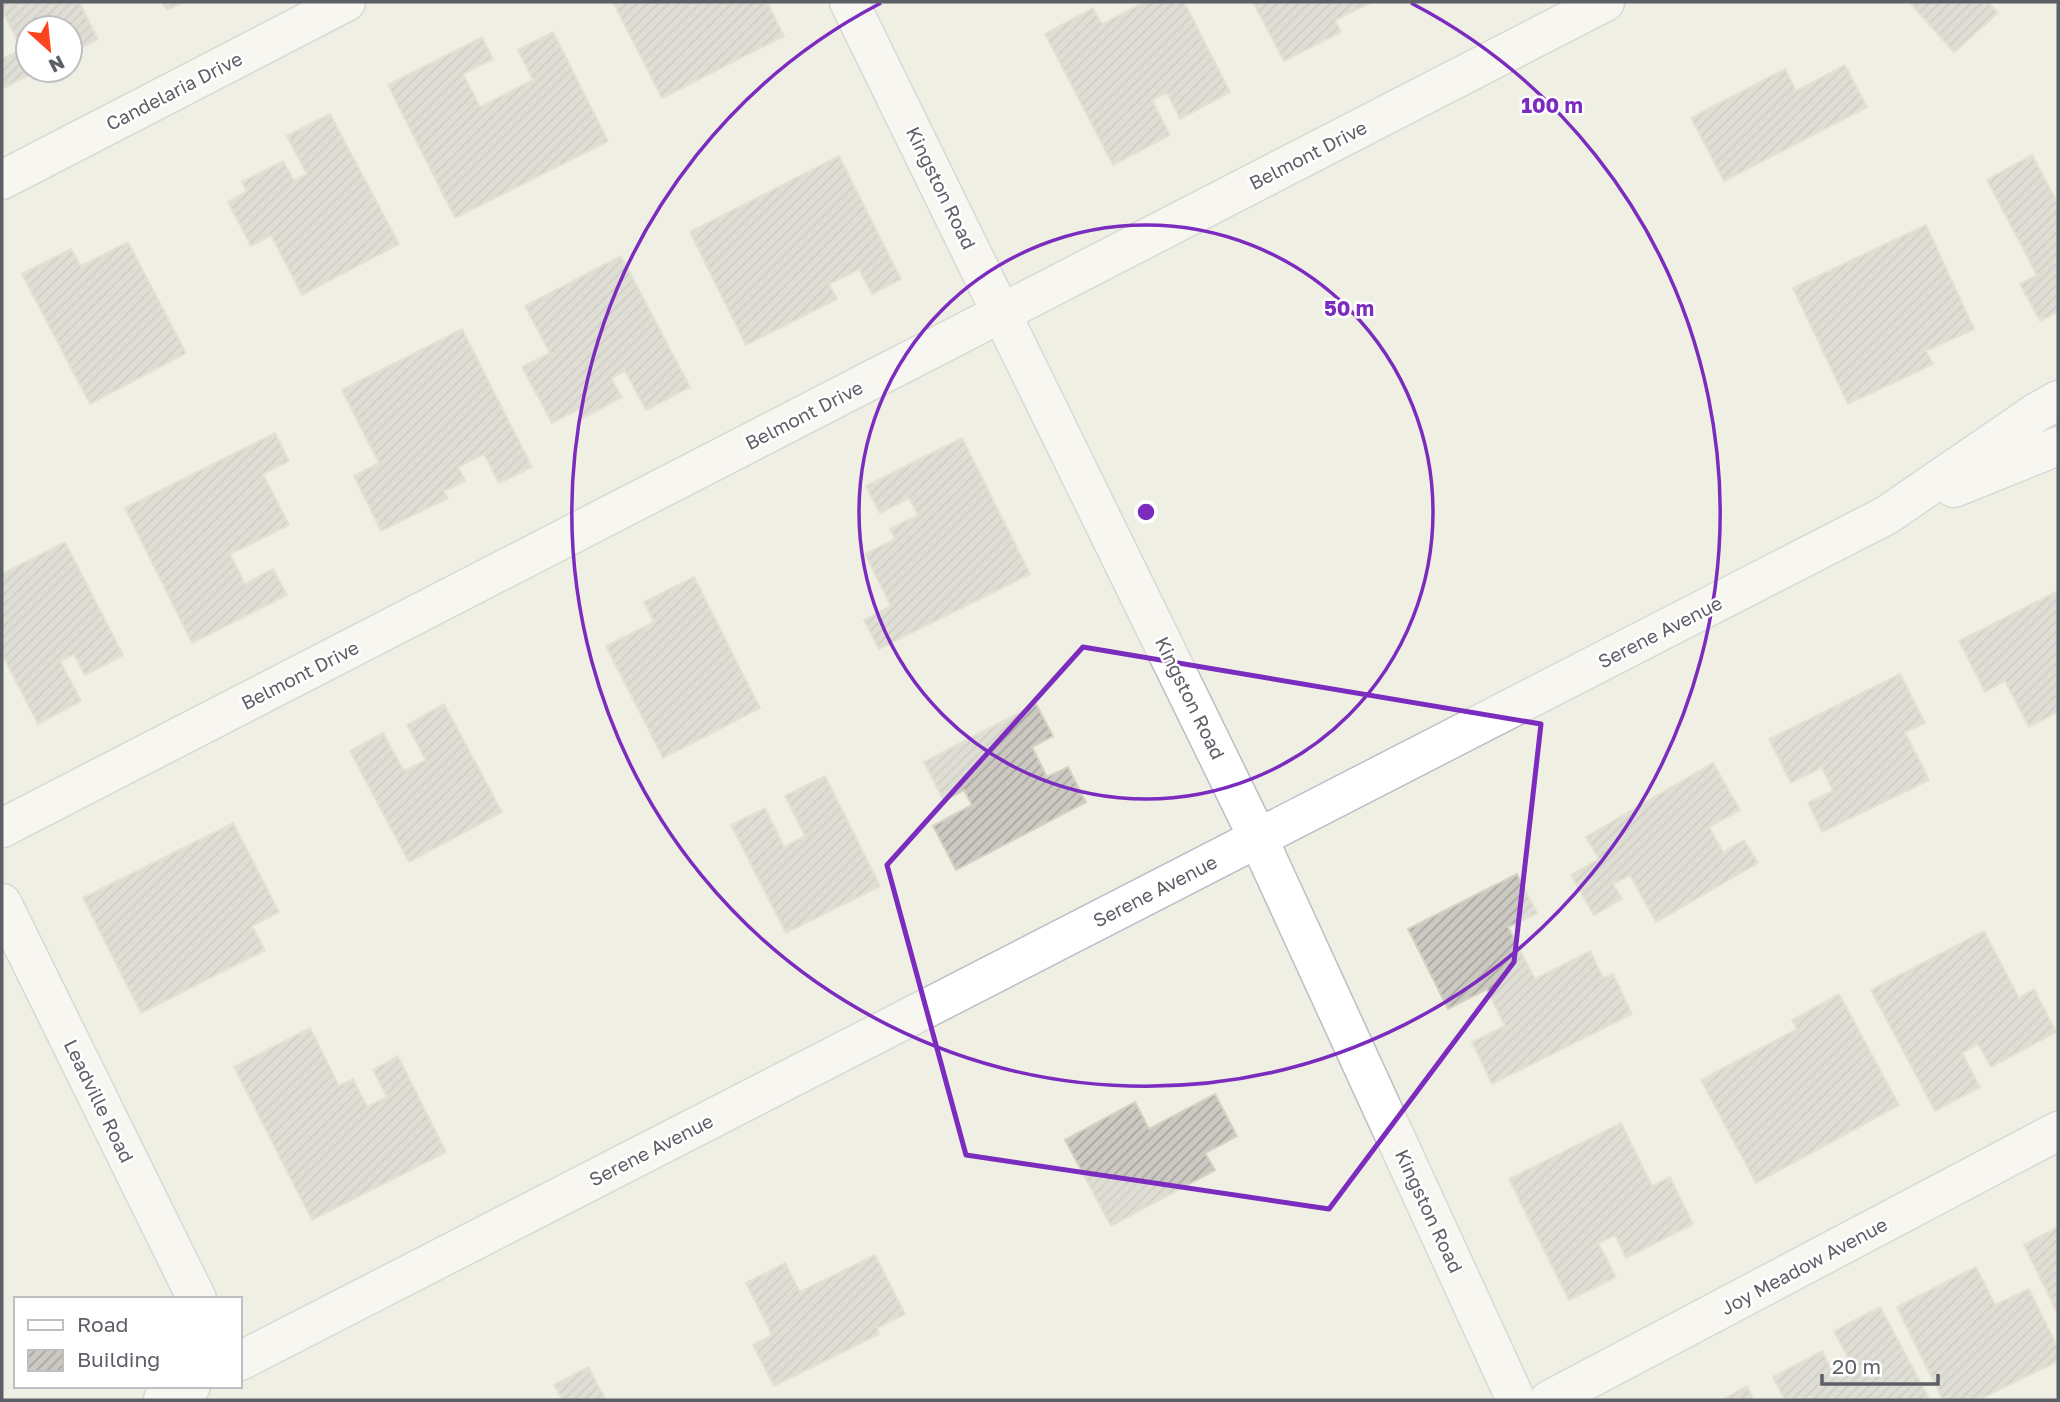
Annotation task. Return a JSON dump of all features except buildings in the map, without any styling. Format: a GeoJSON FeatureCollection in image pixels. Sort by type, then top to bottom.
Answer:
{"type":"FeatureCollection","features":[{"type":"Feature","properties":{"kind":"street","name":"Candelaria Drive"},"geometry":{"type":"LineString","coordinates":[[2,180],[346,2]]}},
{"type":"Feature","properties":{"kind":"street","name":"Kingston Road"},"geometry":{"type":"LineString","coordinates":[[849,2],[1258,838],[1516,1400]]}},
{"type":"Feature","properties":{"kind":"street","name":"Belmont Drive"},"geometry":{"type":"LineString","coordinates":[[2,828],[1605,2]]}},
{"type":"Feature","properties":{"kind":"street","name":"Serene Avenue"},"geometry":{"type":"LineString","coordinates":[[242,1360],[1888,515],[2058,400]]}},
{"type":"Feature","properties":{"kind":"street"},"geometry":{"type":"LineString","coordinates":[[1888,515],[2058,446]]}},
{"type":"Feature","properties":{"kind":"street","name":"Leadville Road"},"geometry":{"type":"LineString","coordinates":[[2,903],[196,1297]]}},
{"type":"Feature","properties":{"kind":"street","name":"Joy Meadow Avenue"},"geometry":{"type":"LineString","coordinates":[[1549,1400],[2058,1132]]}},
{"type":"Feature","properties":{"kind":"street"},"geometry":{"type":"LineString","coordinates":[[163,1400],[187,1388]]}},
{"type":"Feature","properties":{"kind":"highlighted area"},"geometry":{"type":"Polygon","coordinates":[[[1083,647],[1541,724],[1514,962],[1329,1209],[966,1155],[887,865],[1083,647]]]}}]}
